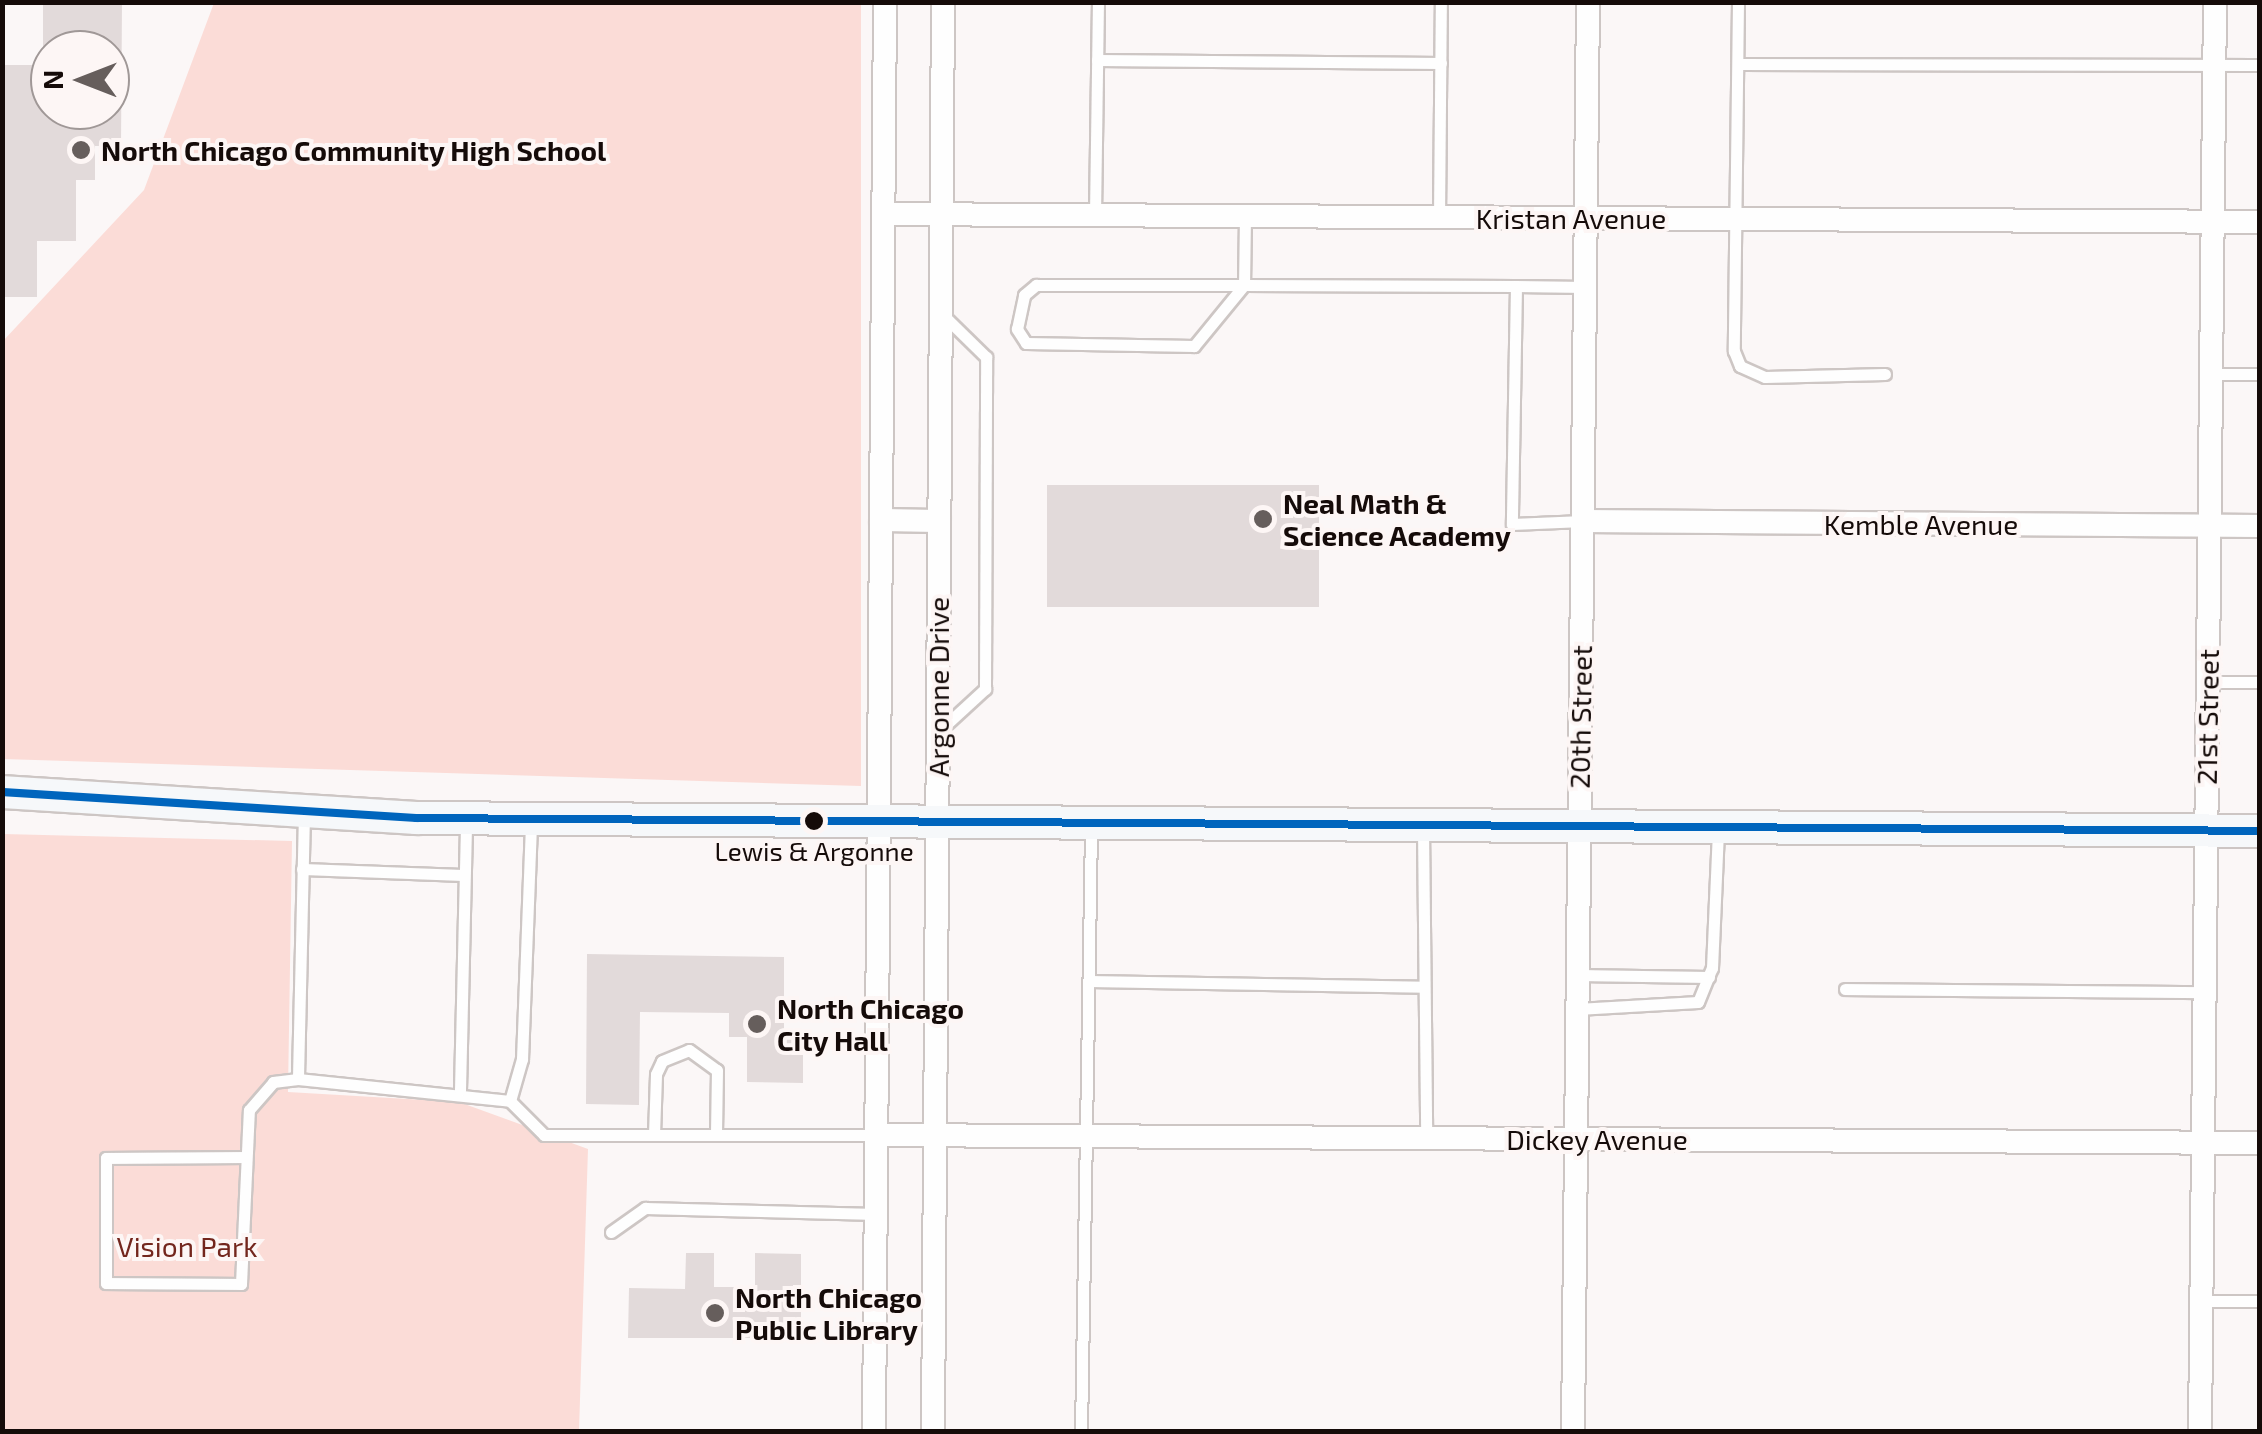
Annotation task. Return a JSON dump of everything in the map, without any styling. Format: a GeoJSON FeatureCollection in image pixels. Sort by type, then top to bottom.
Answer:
{"type":"FeatureCollection","features":[{"type":"Feature","properties":{"kind":"main road"},"geometry":{"type":"LineString","coordinates":[[2,792],[466,819],[2260,831]]}},
{"type":"Feature","properties":{"kind":"street","name":"Argonne Drive"},"geometry":{"type":"LineString","coordinates":[[874,1432],[884,2]]}},
{"type":"Feature","properties":{"kind":"street","name":"Argonne Drive"},"geometry":{"type":"LineString","coordinates":[[932,1432],[943,2]]}},
{"type":"Feature","properties":{"kind":"street","name":"20th Street"},"geometry":{"type":"LineString","coordinates":[[1573,1432],[1588,2]]}},
{"type":"Feature","properties":{"kind":"street","name":"21st Street"},"geometry":{"type":"LineString","coordinates":[[2200,1432],[2215,2]]}},
{"type":"Feature","properties":{"kind":"street","name":"Kristan Avenue"},"geometry":{"type":"LineString","coordinates":[[883,214],[2260,222]]}},
{"type":"Feature","properties":{"kind":"street"},"geometry":{"type":"LineString","coordinates":[[881,520],[939,520]]}},
{"type":"Feature","properties":{"kind":"street","name":"Kemble Avenue"},"geometry":{"type":"LineString","coordinates":[[1582,521],[2260,526]]}},
{"type":"Feature","properties":{"kind":"street","name":"Dickey Avenue"},"geometry":{"type":"LineString","coordinates":[[876,1135],[2260,1143]]}},
{"type":"Feature","properties":{"kind":"lane"},"geometry":{"type":"LineString","coordinates":[[1095,215],[1098,2]]}},
{"type":"Feature","properties":{"kind":"lane"},"geometry":{"type":"LineString","coordinates":[[1439,217],[1441,2]]}},
{"type":"Feature","properties":{"kind":"lane"},"geometry":{"type":"LineString","coordinates":[[1738,2],[1736,219],[1740,366],[1784,379],[1885,374]]}},
{"type":"Feature","properties":{"kind":"lane"},"geometry":{"type":"LineString","coordinates":[[1097,60],[1440,63]]}},
{"type":"Feature","properties":{"kind":"lane"},"geometry":{"type":"LineString","coordinates":[[1738,64],[2260,65]]}},
{"type":"Feature","properties":{"kind":"lane"},"geometry":{"type":"LineString","coordinates":[[1245,216],[1244,286],[1194,346],[1026,343],[1017,330],[1024,295],[1036,284],[1244,286],[1585,287]]}},
{"type":"Feature","properties":{"kind":"lane"},"geometry":{"type":"LineString","coordinates":[[1516,286],[1512,524],[1582,521]]}},
{"type":"Feature","properties":{"kind":"lane"},"geometry":{"type":"LineString","coordinates":[[938,732],[985,689],[986,358],[941,312]]}},
{"type":"Feature","properties":{"kind":"lane"},"geometry":{"type":"LineString","coordinates":[[2211,374],[2260,374]]}},
{"type":"Feature","properties":{"kind":"lane"},"geometry":{"type":"LineString","coordinates":[[2208,682],[2260,682]]}},
{"type":"Feature","properties":{"kind":"lane"},"geometry":{"type":"LineString","coordinates":[[298,1079],[304,810]]}},
{"type":"Feature","properties":{"kind":"lane"},"geometry":{"type":"LineString","coordinates":[[460,1090],[466,819]]}},
{"type":"Feature","properties":{"kind":"lane"},"geometry":{"type":"LineString","coordinates":[[510,1101],[522,1059],[532,819]]}},
{"type":"Feature","properties":{"kind":"lane"},"geometry":{"type":"LineString","coordinates":[[1081,1432],[1091,822]]}},
{"type":"Feature","properties":{"kind":"lane"},"geometry":{"type":"LineString","coordinates":[[1423,824],[1426,1138]]}},
{"type":"Feature","properties":{"kind":"lane"},"geometry":{"type":"LineString","coordinates":[[1578,1009],[1686,1009],[1698,1002],[1709,976],[1718,826]]}},
{"type":"Feature","properties":{"kind":"lane"},"geometry":{"type":"LineString","coordinates":[[302,869],[464,875]]}},
{"type":"Feature","properties":{"kind":"lane"},"geometry":{"type":"LineString","coordinates":[[1578,975],[1709,976]]}},
{"type":"Feature","properties":{"kind":"lane"},"geometry":{"type":"LineString","coordinates":[[1089,981],[1424,987]]}},
{"type":"Feature","properties":{"kind":"lane"},"geometry":{"type":"LineString","coordinates":[[1844,989],[2204,992]]}},
{"type":"Feature","properties":{"kind":"lane"},"geometry":{"type":"LineString","coordinates":[[654,1135],[656,1074],[662,1062],[688,1050],[717,1070],[716,1135]]}},
{"type":"Feature","properties":{"kind":"lane"},"geometry":{"type":"LineString","coordinates":[[243,1157],[106,1158],[106,1283],[241,1284],[243,1157],[259,1094],[273,1082],[298,1079],[460,1090],[510,1101],[544,1135],[876,1135]]}},
{"type":"Feature","properties":{"kind":"lane"},"geometry":{"type":"LineString","coordinates":[[612,1232],[645,1208],[876,1214]]}},
{"type":"Feature","properties":{"kind":"lane"},"geometry":{"type":"LineString","coordinates":[[2202,1301],[2260,1301]]}},
{"type":"Feature","properties":{"kind":"green space"},"geometry":{"type":"Polygon","coordinates":[[[214,3],[861,3],[861,786],[3,759],[3,341],[144,190],[214,3]]]}},
{"type":"Feature","properties":{"kind":"green space","name":"Vision Park"},"geometry":{"type":"Polygon","coordinates":[[[3,834],[292,841],[288,1092],[459,1102],[588,1149],[579,1431],[3,1432],[3,834]]]}},
{"type":"Feature","properties":{"kind":"building"},"geometry":{"type":"Polygon","coordinates":[[[43,2],[122,2],[122,30],[43,30],[43,2]]]}},
{"type":"Feature","properties":{"kind":"building"},"geometry":{"type":"Polygon","coordinates":[[[2,65],[30,65],[30,130],[121,130],[121,146],[95,146],[95,180],[76,180],[76,241],[37,241],[37,297],[2,297],[2,65]]]}},
{"type":"Feature","properties":{"kind":"building"},"geometry":{"type":"Polygon","coordinates":[[[1047,485],[1319,485],[1319,607],[1047,607],[1047,485]]]}},
{"type":"Feature","properties":{"kind":"building","name":"North Chicago City Hall"},"geometry":{"type":"Polygon","coordinates":[[[587,954],[784,957],[784,1036],[803,1036],[803,1083],[747,1082],[747,1037],[729,1037],[729,1013],[640,1012],[639,1105],[586,1104],[587,954]]]}},
{"type":"Feature","properties":{"kind":"building","name":"North Chicago Public Library"},"geometry":{"type":"Polygon","coordinates":[[[686,1253],[714,1253],[714,1287],[755,1287],[755,1253],[801,1254],[801,1338],[628,1338],[629,1288],[685,1289],[686,1253]]]}},
{"type":"Feature","properties":{"kind":"transit line"},"geometry":{"type":"LineString","coordinates":[[2,792],[416,818],[2260,831]]}},
{"type":"Feature","properties":{"kind":"place","name":"North Chicago Community High School"},"geometry":{"type":"Point","coordinates":[81,150]}},
{"type":"Feature","properties":{"kind":"place","name":"Neal Math & Science Academy"},"geometry":{"type":"Point","coordinates":[1263,519]}},
{"type":"Feature","properties":{"kind":"place","name":"Lewis & Argonne"},"geometry":{"type":"Point","coordinates":[814,821]}},
{"type":"Feature","properties":{"kind":"place","name":"North Chicago City Hall"},"geometry":{"type":"Point","coordinates":[757,1024]}},
{"type":"Feature","properties":{"kind":"place","name":"North Chicago Public Library"},"geometry":{"type":"Point","coordinates":[715,1313]}}]}
